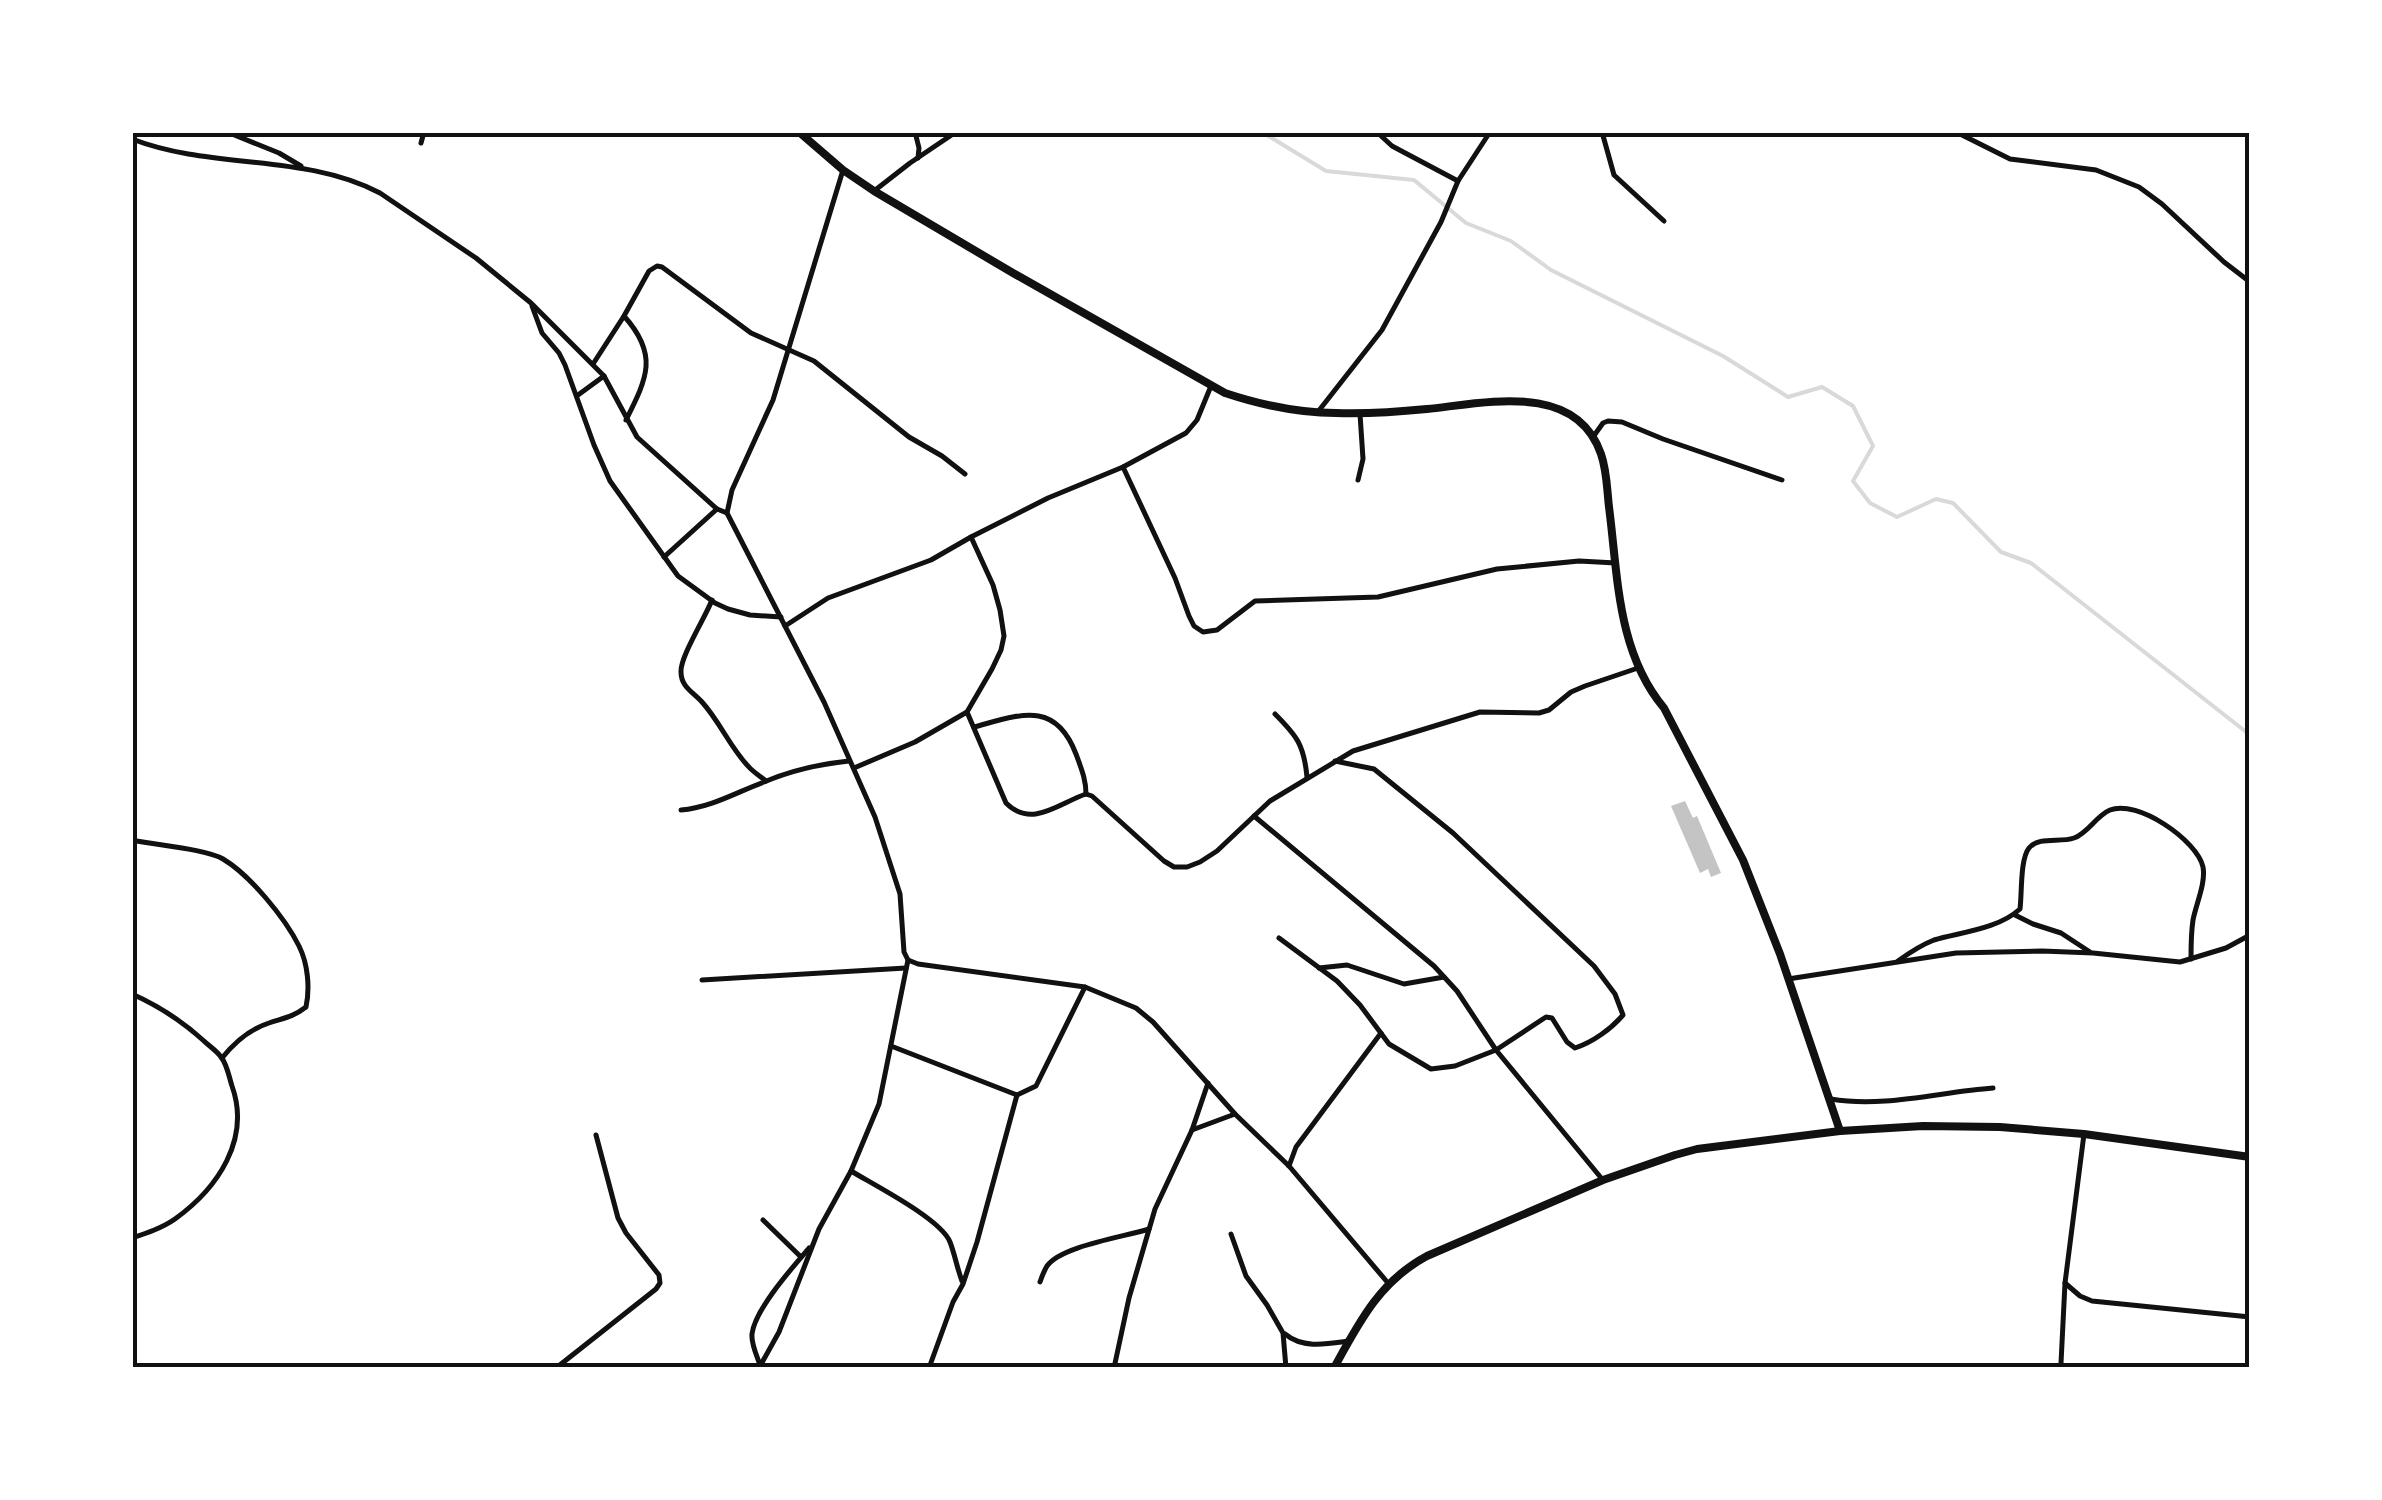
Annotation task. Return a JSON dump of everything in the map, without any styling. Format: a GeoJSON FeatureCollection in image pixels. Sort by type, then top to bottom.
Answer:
{"type":"FeatureCollection","features":[{"type":"Feature","properties":{"kind":"main road"},"geometry":{"type":"LineString","coordinates":[[799,132],[874,191],[1211,386],[1257,404],[1317,413],[1360,413],[1521,400],[1557,408],[1583,424],[1601,453],[1626,637],[1638,668],[1664,708],[1730,835],[1755,892],[1840,1130]]}},
{"type":"Feature","properties":{"kind":"main road"},"geometry":{"type":"LineString","coordinates":[[1334,1368],[1367,1310],[1407,1266],[1603,1180],[1696,1149],[1840,1130],[1923,1126],[2084,1134],[2250,1158]]}},
{"type":"Feature","properties":{"kind":"street"},"geometry":{"type":"LineString","coordinates":[[227,132],[304,168]]}},
{"type":"Feature","properties":{"kind":"street"},"geometry":{"type":"LineString","coordinates":[[420,144],[424,132]]}},
{"type":"Feature","properties":{"kind":"street"},"geometry":{"type":"LineString","coordinates":[[915,132],[918,158]]}},
{"type":"Feature","properties":{"kind":"street"},"geometry":{"type":"LineString","coordinates":[[874,191],[956,132]]}},
{"type":"Feature","properties":{"kind":"street"},"geometry":{"type":"LineString","coordinates":[[1317,413],[1382,330],[1441,222],[1458,181],[1490,132]]}},
{"type":"Feature","properties":{"kind":"street"},"geometry":{"type":"LineString","coordinates":[[1602,132],[1614,175],[1664,221]]}},
{"type":"Feature","properties":{"kind":"street"},"geometry":{"type":"LineString","coordinates":[[1956,132],[2010,159],[2096,170],[2140,187],[2250,282]]}},
{"type":"Feature","properties":{"kind":"street"},"geometry":{"type":"LineString","coordinates":[[1378,133],[1392,146],[1458,181]]}},
{"type":"Feature","properties":{"kind":"street"},"geometry":{"type":"LineString","coordinates":[[132,140],[196,155],[304,168],[380,192],[476,258],[531,303],[604,376],[637,437],[717,510],[727,513]]}},
{"type":"Feature","properties":{"kind":"street"},"geometry":{"type":"LineString","coordinates":[[760,1366],[779,1332],[812,1245],[852,1171],[879,1104],[907,964],[900,894],[875,817],[824,702],[727,513],[732,490],[773,400],[844,170]]}},
{"type":"Feature","properties":{"kind":"street"},"geometry":{"type":"LineString","coordinates":[[593,364],[649,270],[662,267],[751,333],[814,362],[909,437],[964,474]]}},
{"type":"Feature","properties":{"kind":"street"},"geometry":{"type":"LineString","coordinates":[[531,303],[542,333],[559,353],[578,394],[610,481],[678,576],[728,609],[781,617]]}},
{"type":"Feature","properties":{"kind":"street"},"geometry":{"type":"LineString","coordinates":[[624,316],[642,339],[648,363],[640,393],[626,420]]}},
{"type":"Feature","properties":{"kind":"street"},"geometry":{"type":"LineString","coordinates":[[578,394],[604,376]]}},
{"type":"Feature","properties":{"kind":"street"},"geometry":{"type":"LineString","coordinates":[[785,626],[828,598],[930,560],[1048,498],[1124,467],[1191,429],[1211,386]]}},
{"type":"Feature","properties":{"kind":"street"},"geometry":{"type":"LineString","coordinates":[[1358,480],[1364,460],[1360,413]]}},
{"type":"Feature","properties":{"kind":"street"},"geometry":{"type":"LineString","coordinates":[[1592,438],[1608,420],[1622,422],[1782,480]]}},
{"type":"Feature","properties":{"kind":"street"},"geometry":{"type":"LineString","coordinates":[[1124,467],[1191,621],[1203,632],[1213,632],[1255,601],[1378,596],[1496,569],[1543,563],[1616,563]]}},
{"type":"Feature","properties":{"kind":"street"},"geometry":{"type":"LineString","coordinates":[[664,557],[717,510]]}},
{"type":"Feature","properties":{"kind":"street"},"geometry":{"type":"LineString","coordinates":[[853,769],[914,742],[967,712],[992,669],[1004,636],[1000,610],[971,537]]}},
{"type":"Feature","properties":{"kind":"street"},"geometry":{"type":"LineString","coordinates":[[712,600],[681,664],[680,676],[685,687],[708,708],[740,758],[766,780]]}},
{"type":"Feature","properties":{"kind":"street"},"geometry":{"type":"LineString","coordinates":[[967,712],[1006,803],[1012,808],[1040,815],[1086,794],[1092,796],[1164,861],[1186,867],[1217,851],[1270,801],[1353,751],[1480,712],[1538,713],[1571,692],[1638,668]]}},
{"type":"Feature","properties":{"kind":"street"},"geometry":{"type":"LineString","coordinates":[[1275,714],[1300,742],[1308,777]]}},
{"type":"Feature","properties":{"kind":"street"},"geometry":{"type":"LineString","coordinates":[[974,727],[1019,715],[1050,718],[1071,741],[1086,794]]}},
{"type":"Feature","properties":{"kind":"street"},"geometry":{"type":"LineString","coordinates":[[681,810],[802,768],[850,760]]}},
{"type":"Feature","properties":{"kind":"street"},"geometry":{"type":"LineString","coordinates":[[1279,938],[1337,981],[1389,1044],[1431,1069],[1473,1060],[1496,1050],[1548,1016],[1575,1048],[1621,1018],[1622,1009],[1594,966],[1453,833],[1374,768],[1335,761]]}},
{"type":"Feature","properties":{"kind":"street"},"geometry":{"type":"LineString","coordinates":[[1898,961],[1931,941],[1977,930],[2014,914],[2020,909],[2023,866],[2031,846],[2072,839],[2108,810],[2130,809],[2144,813],[2186,840],[2200,860],[2203,874],[2192,923],[2191,959]]}},
{"type":"Feature","properties":{"kind":"street"},"geometry":{"type":"LineString","coordinates":[[1254,816],[1418,952],[1458,991],[1496,1050],[1603,1180]]}},
{"type":"Feature","properties":{"kind":"street"},"geometry":{"type":"LineString","coordinates":[[132,840],[221,857],[266,900],[301,949],[309,989],[306,1007],[247,1034],[222,1058]]}},
{"type":"Feature","properties":{"kind":"street"},"geometry":{"type":"LineString","coordinates":[[2014,914],[2061,932],[2092,954]]}},
{"type":"Feature","properties":{"kind":"street"},"geometry":{"type":"LineString","coordinates":[[1788,979],[1956,953],[2092,954],[2180,962],[2250,936]]}},
{"type":"Feature","properties":{"kind":"street"},"geometry":{"type":"LineString","coordinates":[[702,980],[907,964],[1085,987],[1136,1008],[1289,1166],[1388,1283]]}},
{"type":"Feature","properties":{"kind":"street"},"geometry":{"type":"LineString","coordinates":[[1319,968],[1348,964],[1404,984],[1444,978]]}},
{"type":"Feature","properties":{"kind":"street"},"geometry":{"type":"LineString","coordinates":[[891,1046],[1017,1095],[1036,1086],[1085,987]]}},
{"type":"Feature","properties":{"kind":"street"},"geometry":{"type":"LineString","coordinates":[[132,994],[189,1027],[222,1058],[240,1119],[236,1142],[222,1169],[194,1202],[173,1220],[132,1238]]}},
{"type":"Feature","properties":{"kind":"street"},"geometry":{"type":"LineString","coordinates":[[1289,1166],[1296,1147],[1381,1033]]}},
{"type":"Feature","properties":{"kind":"street"},"geometry":{"type":"LineString","coordinates":[[1114,1368],[1155,1209],[1192,1130],[1208,1083]]}},
{"type":"Feature","properties":{"kind":"street"},"geometry":{"type":"LineString","coordinates":[[1830,1099],[1885,1101],[1993,1088]]}},
{"type":"Feature","properties":{"kind":"street"},"geometry":{"type":"LineString","coordinates":[[929,1368],[952,1302],[964,1284],[1017,1095]]}},
{"type":"Feature","properties":{"kind":"street"},"geometry":{"type":"LineString","coordinates":[[1192,1130],[1236,1114]]}},
{"type":"Feature","properties":{"kind":"street"},"geometry":{"type":"LineString","coordinates":[[2063,1368],[2065,1283],[2084,1134]]}},
{"type":"Feature","properties":{"kind":"street"},"geometry":{"type":"LineString","coordinates":[[556,1368],[660,1283],[660,1275],[618,1218],[596,1135]]}},
{"type":"Feature","properties":{"kind":"street"},"geometry":{"type":"LineString","coordinates":[[852,1171],[944,1232],[964,1284]]}},
{"type":"Feature","properties":{"kind":"street"},"geometry":{"type":"LineString","coordinates":[[763,1220],[801,1257]]}},
{"type":"Feature","properties":{"kind":"street"},"geometry":{"type":"LineString","coordinates":[[1040,1282],[1047,1265],[1074,1248],[1149,1229]]}},
{"type":"Feature","properties":{"kind":"street"},"geometry":{"type":"LineString","coordinates":[[1231,1234],[1246,1276],[1289,1339],[1309,1344],[1349,1341]]}},
{"type":"Feature","properties":{"kind":"street"},"geometry":{"type":"LineString","coordinates":[[760,1366],[752,1342],[753,1329],[776,1287],[812,1245]]}},
{"type":"Feature","properties":{"kind":"street"},"geometry":{"type":"LineString","coordinates":[[2065,1283],[2080,1296],[2092,1300],[2250,1316]]}},
{"type":"Feature","properties":{"kind":"street"},"geometry":{"type":"LineString","coordinates":[[1283,1333],[1286,1368]]}},
{"type":"Feature","properties":{"kind":"building"},"geometry":{"type":"Polygon","coordinates":[[[1685,801],[1693,818],[1697,816],[1721,873],[1711,877],[1708,869],[1700,873],[1671,806],[1685,801]]]}},
{"type":"Feature","properties":{"kind":"waterway"},"geometry":{"type":"LineString","coordinates":[[1262,132],[1326,171],[1414,180],[1466,223],[1511,241],[1551,270],[1723,356],[1788,397],[1822,387],[1853,406],[1873,446],[1853,481],[1870,503],[1897,517],[1936,499],[1953,503],[2001,552],[2031,563],[2250,735]]}}]}
